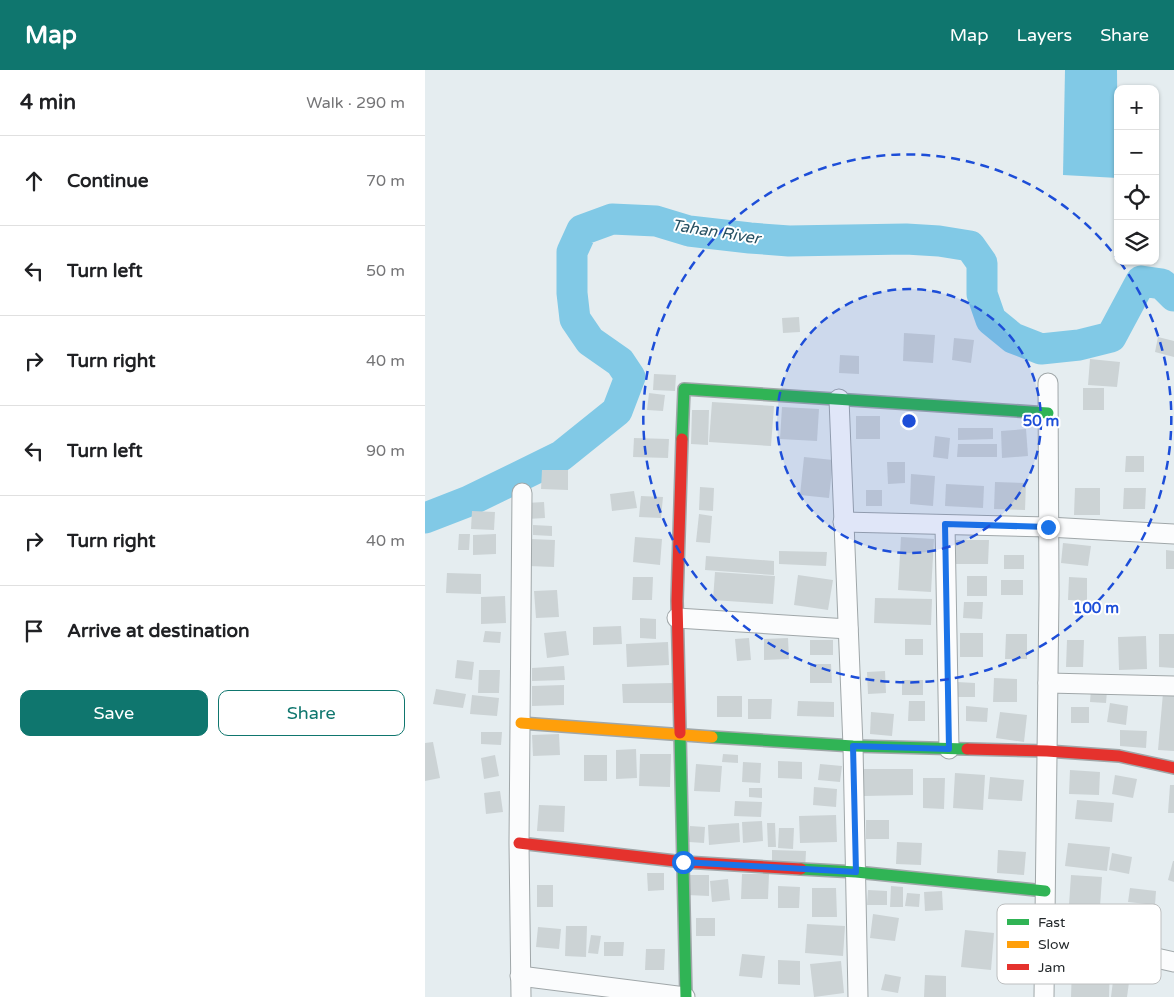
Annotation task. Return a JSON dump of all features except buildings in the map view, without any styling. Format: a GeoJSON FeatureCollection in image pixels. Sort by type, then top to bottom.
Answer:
{"type":"FeatureCollection","features":[{"type":"Feature","properties":{"kind":"street"},"geometry":{"type":"LineString","coordinates":[[1045,904],[1048,382]]}},
{"type":"Feature","properties":{"kind":"street"},"geometry":{"type":"LineString","coordinates":[[520,976],[686,997],[677,618],[684,389],[1048,413]]}},
{"type":"Feature","properties":{"kind":"street"},"geometry":{"type":"LineString","coordinates":[[839,400],[853,746],[858,997]]}},
{"type":"Feature","properties":{"kind":"street"},"geometry":{"type":"LineString","coordinates":[[521,997],[519,843],[522,493]]}},
{"type":"Feature","properties":{"kind":"street"},"geometry":{"type":"LineString","coordinates":[[843,522],[1048,527],[1174,534]]}},
{"type":"Feature","properties":{"kind":"street"},"geometry":{"type":"LineString","coordinates":[[945,524],[949,749]]}},
{"type":"Feature","properties":{"kind":"street"},"geometry":{"type":"LineString","coordinates":[[677,618],[848,629]]}},
{"type":"Feature","properties":{"kind":"street"},"geometry":{"type":"LineString","coordinates":[[1047,683],[1174,686]]}},
{"type":"Feature","properties":{"kind":"street"},"geometry":{"type":"LineString","coordinates":[[521,723],[853,746],[1047,751],[1119,756],[1174,768]]}},
{"type":"Feature","properties":{"kind":"street"},"geometry":{"type":"LineString","coordinates":[[519,843],[683,862],[856,872],[1045,891]]}},
{"type":"Feature","properties":{"kind":"street"},"geometry":{"type":"LineString","coordinates":[[1161,959],[1174,962]]}},
{"type":"Feature","properties":{"kind":"street"},"geometry":{"type":"LineString","coordinates":[[1044,984],[1044,997]]}},
{"type":"Feature","properties":{"kind":"water"},"geometry":{"type":"Polygon","coordinates":[[[1065,70],[1117,70],[1117,85],[1114,85],[1114,178],[1063,175],[1065,70]]]}},
{"type":"Feature","properties":{"kind":"waterway","name":"Tahan River"},"geometry":{"type":"LineString","coordinates":[[425,518],[469,501],[561,456],[617,411],[630,377],[620,362],[590,341],[575,319],[572,293],[572,252],[582,230],[612,219],[656,221],[689,231],[789,241],[906,239],[939,241],[970,246],[982,263],[982,294],[991,320],[1013,338],[1041,349],[1079,345],[1111,337],[1141,281],[1162,284],[1174,296]]}},
{"type":"Feature","properties":{"kind":"traffic: fast"},"geometry":{"type":"LineString","coordinates":[[682,439],[684,389],[1048,413]]}},
{"type":"Feature","properties":{"kind":"traffic: fast"},"geometry":{"type":"LineString","coordinates":[[680,733],[686,997]]}},
{"type":"Feature","properties":{"kind":"traffic: fast"},"geometry":{"type":"LineString","coordinates":[[712,737],[853,746],[967,749]]}},
{"type":"Feature","properties":{"kind":"traffic: fast"},"geometry":{"type":"LineString","coordinates":[[801,869],[856,872],[1045,891]]}},
{"type":"Feature","properties":{"kind":"traffic: slow"},"geometry":{"type":"LineString","coordinates":[[521,723],[712,737]]}},
{"type":"Feature","properties":{"kind":"traffic: jam"},"geometry":{"type":"LineString","coordinates":[[680,733],[677,601],[682,439]]}},
{"type":"Feature","properties":{"kind":"traffic: jam"},"geometry":{"type":"LineString","coordinates":[[967,749],[1047,751],[1119,756],[1174,768]]}},
{"type":"Feature","properties":{"kind":"traffic: jam"},"geometry":{"type":"LineString","coordinates":[[519,843],[684,862],[801,869]]}},
{"type":"Feature","properties":{"kind":"route"},"geometry":{"type":"LineString","coordinates":[[683,862],[856,872],[853,746],[949,749],[945,524],[1048,527]]}}]}
